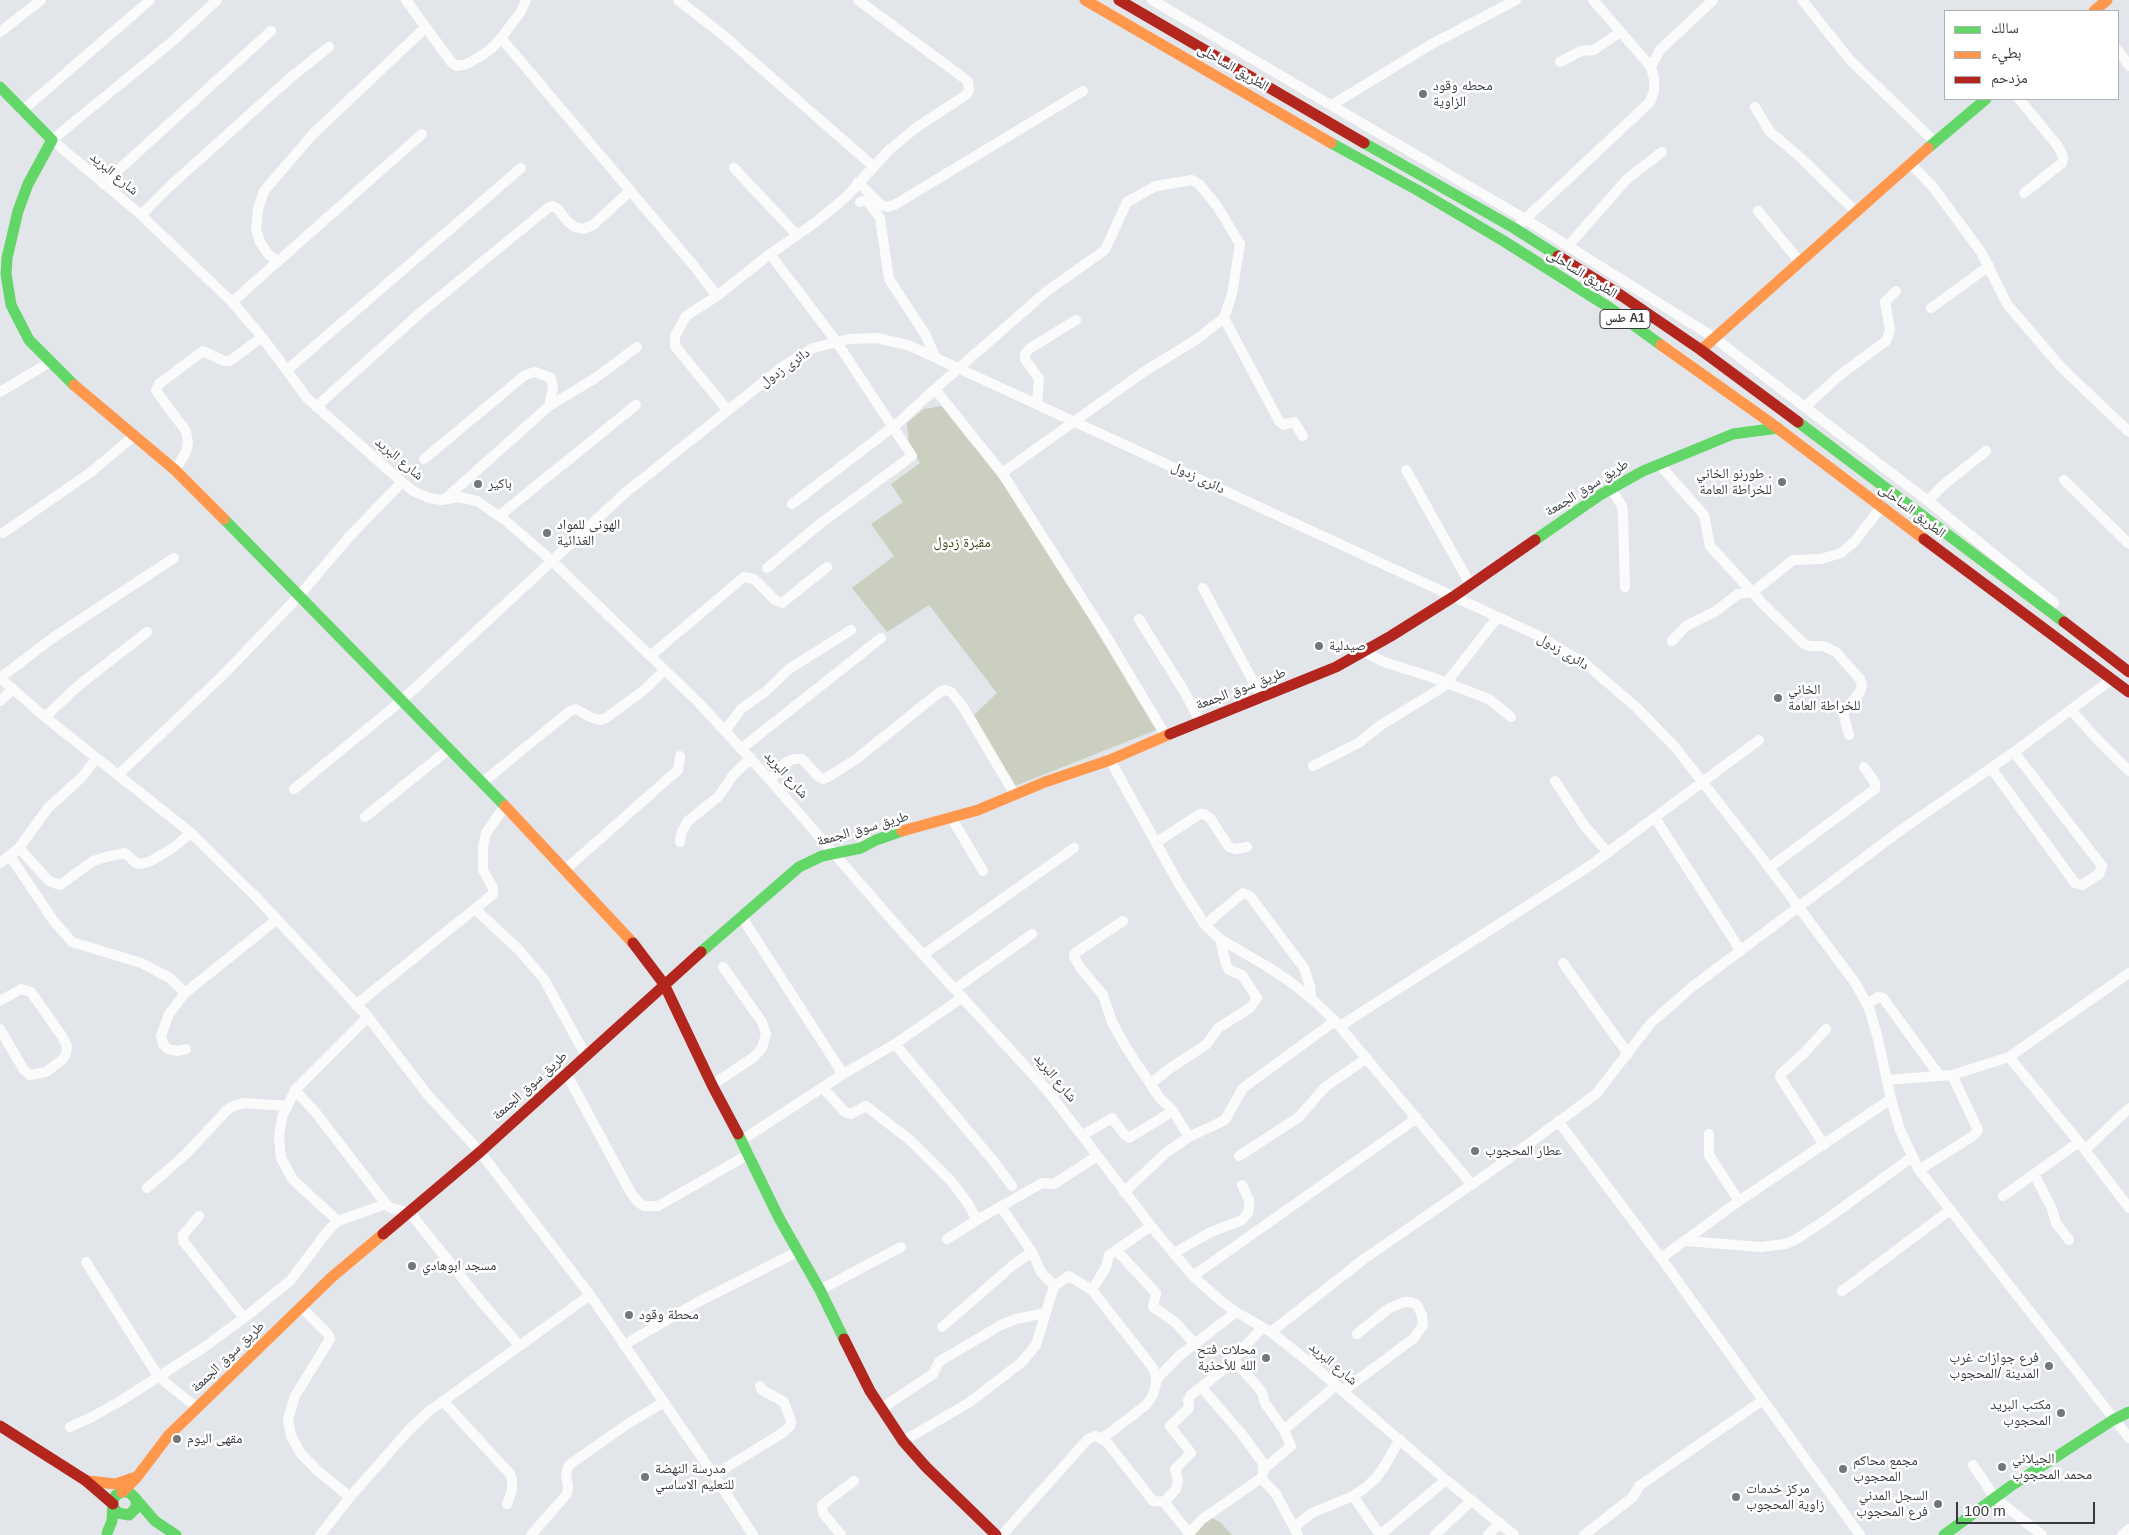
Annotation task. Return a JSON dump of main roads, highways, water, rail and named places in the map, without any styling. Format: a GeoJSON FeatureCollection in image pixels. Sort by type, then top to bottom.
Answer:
{"type":"FeatureCollection","features":[{"type":"Feature","properties":{"kind":"main road","name":"الطريق الساحلى"},"geometry":{"type":"LineString","coordinates":[[1085,0],[1502,240],[1610,308],[1778,428],[2129,692]]}},
{"type":"Feature","properties":{"kind":"main road","name":"الطريق الساحلى"},"geometry":{"type":"LineString","coordinates":[[1119,0],[1569,261],[1701,350],[2129,672]]}},
{"type":"Feature","properties":{"kind":"main road"},"geometry":{"type":"LineString","coordinates":[[2095,10],[2107,0]]}},
{"type":"Feature","properties":{"kind":"main road","name":"شارع البريد"},"geometry":{"type":"LineString","coordinates":[[0,87],[52,140],[28,184],[3,256]]}},
{"type":"Feature","properties":{"kind":"main road"},"geometry":{"type":"LineString","coordinates":[[1701,350],[1713,337],[1855,211],[1985,100]]}},
{"type":"Feature","properties":{"kind":"main road"},"geometry":{"type":"LineString","coordinates":[[3,256],[11,305],[29,340],[76,387],[175,470],[449,750],[483,782],[634,944],[664,984],[712,1085],[742,1140],[797,1252],[820,1290],[870,1390],[903,1440],[926,1467],[996,1535]]}},
{"type":"Feature","properties":{"kind":"main road"},"geometry":{"type":"LineString","coordinates":[[1733,434],[1743,425],[1746,415],[1744,403]]}},
{"type":"Feature","properties":{"kind":"main road","name":"طريق سوق الجمعة"},"geometry":{"type":"LineString","coordinates":[[142,1470],[168,1436],[352,1259],[410,1213],[480,1152],[664,984],[799,867],[822,856],[861,848],[876,840],[978,810],[1046,782],[1110,760],[1200,721],[1262,698],[1336,667],[1364,652],[1453,597],[1611,489],[1659,464],[1733,434],[1778,428]]}},
{"type":"Feature","properties":{"kind":"main road"},"geometry":{"type":"LineString","coordinates":[[1992,590],[2002,576]]}},
{"type":"Feature","properties":{"kind":"main road"},"geometry":{"type":"LineString","coordinates":[[1944,1535],[1995,1498],[2129,1412]]}},
{"type":"Feature","properties":{"kind":"main road"},"geometry":{"type":"LineString","coordinates":[[0,1426],[86,1480],[118,1513],[172,1532]]}},
{"type":"Feature","properties":{"kind":"main road"},"geometry":{"type":"LineString","coordinates":[[86,1480],[116,1484],[131,1478],[142,1470]]}},
{"type":"Feature","properties":{"kind":"main road"},"geometry":{"type":"LineString","coordinates":[[108,1532],[114,1498],[142,1470]]}},
{"type":"Feature","properties":{"kind":"main road"},"geometry":{"type":"LineString","coordinates":[[108,1532],[136,1508],[135,1497],[142,1470]]}},
{"type":"Feature","properties":{"kind":"main road"},"geometry":{"type":"LineString","coordinates":[[86,1480],[120,1492],[129,1492],[155,1521],[172,1532]]}},
{"type":"Feature","properties":{"kind":"main road"},"geometry":{"type":"LineString","coordinates":[[97,1490],[104,1503],[108,1532]]}},
{"type":"Feature","properties":{"kind":"place","name":"محطه وقود الزاوية"},"geometry":{"type":"Point","coordinates":[1423,94]}},
{"type":"Feature","properties":{"kind":"place","name":"طورنو الخاني . للخراطة العامة"},"geometry":{"type":"Point","coordinates":[1782,482]}},
{"type":"Feature","properties":{"kind":"place","name":"باكير"},"geometry":{"type":"Point","coordinates":[478,484]}},
{"type":"Feature","properties":{"kind":"place","name":"الهونى للمواد الغذائية"},"geometry":{"type":"Point","coordinates":[547,533]}},
{"type":"Feature","properties":{"kind":"place","name":"صيدلية"},"geometry":{"type":"Point","coordinates":[1319,646]}},
{"type":"Feature","properties":{"kind":"place","name":"الخاني للخراطة العامة"},"geometry":{"type":"Point","coordinates":[1778,698]}},
{"type":"Feature","properties":{"kind":"place","name":"عطار المحجوب"},"geometry":{"type":"Point","coordinates":[1475,1151]}},
{"type":"Feature","properties":{"kind":"place","name":"مسجد ابوهادي"},"geometry":{"type":"Point","coordinates":[412,1266]}},
{"type":"Feature","properties":{"kind":"place","name":"محطة وقود"},"geometry":{"type":"Point","coordinates":[629,1315]}},
{"type":"Feature","properties":{"kind":"place","name":"محلات فتح الله للأحذية"},"geometry":{"type":"Point","coordinates":[1266,1358]}},
{"type":"Feature","properties":{"kind":"place","name":"فرع جوازات غرب المدينة /المحجوب"},"geometry":{"type":"Point","coordinates":[2049,1366]}},
{"type":"Feature","properties":{"kind":"place","name":"مكتب البريد المحجوب"},"geometry":{"type":"Point","coordinates":[2061,1413]}},
{"type":"Feature","properties":{"kind":"place","name":"مقهى اليوم"},"geometry":{"type":"Point","coordinates":[177,1439]}},
{"type":"Feature","properties":{"kind":"place","name":"الجيلاني محمد المحجوب"},"geometry":{"type":"Point","coordinates":[2002,1467]}},
{"type":"Feature","properties":{"kind":"place","name":"مجمع محاكم المحجوب"},"geometry":{"type":"Point","coordinates":[1843,1469]}},
{"type":"Feature","properties":{"kind":"place","name":"مدرسة النهضة للتعليم الاساسي"},"geometry":{"type":"Point","coordinates":[645,1477]}},
{"type":"Feature","properties":{"kind":"place","name":"مركز خدمات زاوية المحجوب"},"geometry":{"type":"Point","coordinates":[1736,1497]}},
{"type":"Feature","properties":{"kind":"place","name":"السجل المدني فرع المحجوب"},"geometry":{"type":"Point","coordinates":[1938,1504]}},
{"type":"Feature","properties":{"kind":"park label","name":"مقبرة زدول"},"geometry":{"type":"Point","coordinates":[962,543]}}]}
